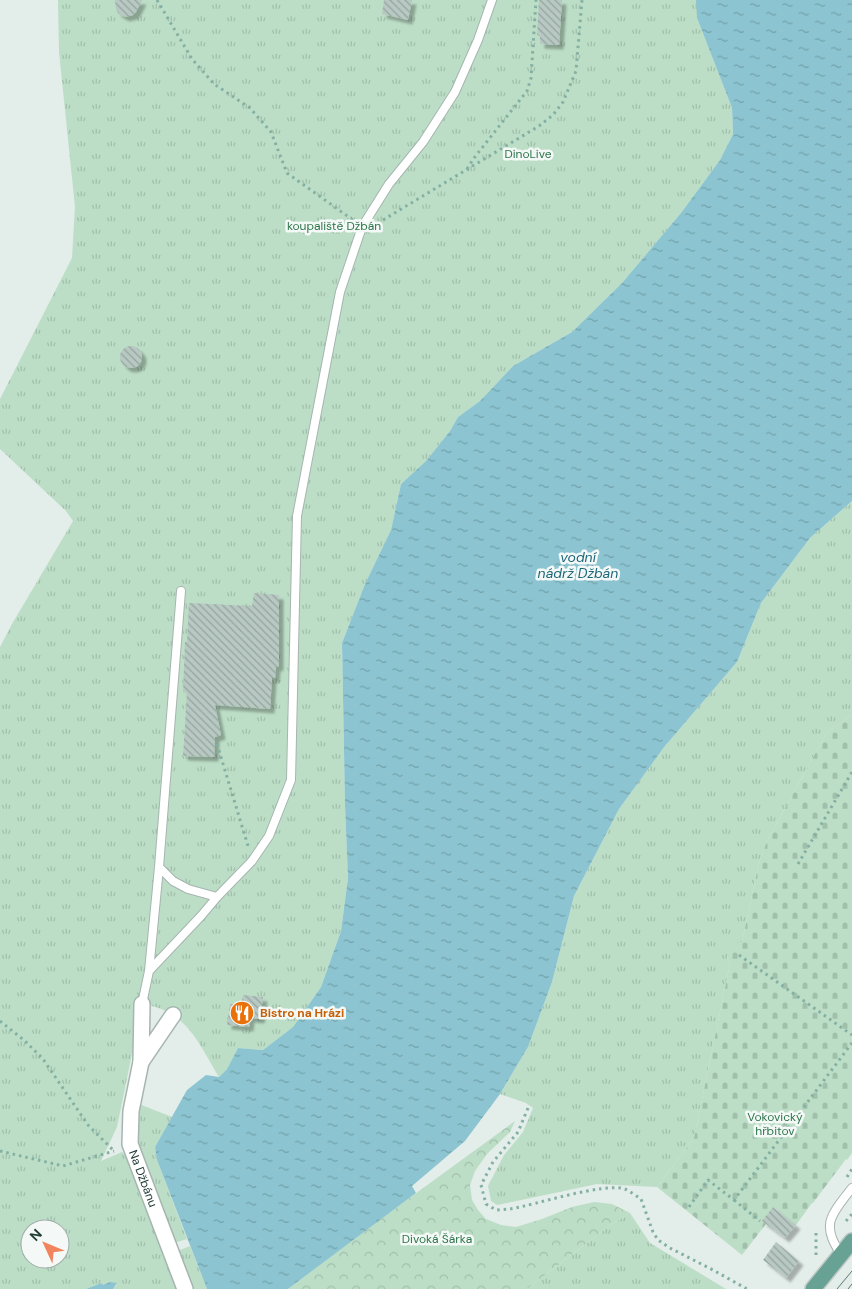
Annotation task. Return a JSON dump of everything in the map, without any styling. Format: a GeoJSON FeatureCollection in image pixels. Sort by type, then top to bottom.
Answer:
{"type":"FeatureCollection","features":[{"type":"Feature","properties":{"kind":"main road"},"geometry":{"type":"LineString","coordinates":[[813,1289],[852,1241]]}},
{"type":"Feature","properties":{"kind":"street","name":"Na Džbánu"},"geometry":{"type":"LineString","coordinates":[[142,1004],[141,1062],[131,1111],[130,1144],[185,1289]]}},
{"type":"Feature","properties":{"kind":"street","name":"Na Džbánu"},"geometry":{"type":"LineString","coordinates":[[141,1062],[173,1015]]}},
{"type":"Feature","properties":{"kind":"lane"},"geometry":{"type":"LineString","coordinates":[[149,971],[252,860],[269,836],[291,780],[298,516],[340,292],[362,227],[389,184],[423,142],[455,92],[478,40],[492,0]]}},
{"type":"Feature","properties":{"kind":"lane"},"geometry":{"type":"LineString","coordinates":[[142,1004],[149,971],[160,867],[181,591]]}},
{"type":"Feature","properties":{"kind":"lane"},"geometry":{"type":"LineString","coordinates":[[160,867],[173,881],[188,889],[217,897]]}},
{"type":"Feature","properties":{"kind":"lane"},"geometry":{"type":"LineString","coordinates":[[841,1255],[833,1240],[829,1224],[836,1210],[852,1188]]}},
{"type":"Feature","properties":{"kind":"path"},"geometry":{"type":"LineString","coordinates":[[157,0],[192,59],[214,84],[250,108],[271,132],[287,173],[362,227],[378,223],[539,126],[553,115],[563,102],[576,71],[582,0]]}},
{"type":"Feature","properties":{"kind":"path"},"geometry":{"type":"LineString","coordinates":[[467,170],[474,158],[527,92],[531,78],[536,0]]}},
{"type":"Feature","properties":{"kind":"path"},"geometry":{"type":"LineString","coordinates":[[217,744],[252,860]]}},
{"type":"Feature","properties":{"kind":"path"},"geometry":{"type":"LineString","coordinates":[[798,864],[852,772]]}},
{"type":"Feature","properties":{"kind":"path"},"geometry":{"type":"LineString","coordinates":[[739,955],[852,1035]]}},
{"type":"Feature","properties":{"kind":"path"},"geometry":{"type":"LineString","coordinates":[[0,1021],[25,1041],[43,1059],[88,1124],[114,1152]]}},
{"type":"Feature","properties":{"kind":"path"},"geometry":{"type":"LineString","coordinates":[[734,1200],[852,1043]]}},
{"type":"Feature","properties":{"kind":"path"},"geometry":{"type":"LineString","coordinates":[[528,1108],[518,1132],[493,1162],[481,1185],[486,1204],[496,1210],[510,1209],[592,1190],[624,1189],[641,1199],[653,1232],[658,1240],[747,1289]]}},
{"type":"Feature","properties":{"kind":"path"},"geometry":{"type":"LineString","coordinates":[[0,1151],[63,1166],[114,1152],[130,1144]]}},
{"type":"Feature","properties":{"kind":"path"},"geometry":{"type":"LineString","coordinates":[[689,1207],[708,1180],[760,1220]]}},
{"type":"Feature","properties":{"kind":"path"},"geometry":{"type":"LineString","coordinates":[[844,1225],[852,1214]]}},
{"type":"Feature","properties":{"kind":"green space","name":"koupaliště Džbán"},"geometry":{"type":"Polygon","coordinates":[[[58,0],[697,0],[697,18],[732,108],[733,134],[720,160],[681,213],[622,283],[572,332],[513,366],[480,401],[458,417],[450,431],[426,461],[401,484],[391,530],[365,584],[342,643],[348,878],[341,931],[321,987],[293,1027],[263,1050],[238,1048],[227,1069],[219,1077],[188,1028],[167,1012],[154,1006],[137,1003],[135,1039],[117,1127],[101,1161],[122,1152],[128,1158],[178,1289],[113,1289],[117,1284],[110,1282],[102,1286],[101,1283],[86,1289],[0,1289],[0,647],[73,521],[66,511],[0,449],[0,399],[72,258],[75,207],[59,52],[58,0]]]}},
{"type":"Feature","properties":{"kind":"green space"},"geometry":{"type":"Polygon","coordinates":[[[852,501],[852,715],[827,732],[768,839],[759,862],[742,942],[727,957],[730,964],[694,1138],[657,1187],[597,1184],[497,1205],[491,1201],[488,1186],[504,1155],[523,1132],[533,1108],[526,1103],[500,1094],[528,1047],[552,982],[574,896],[619,809],[665,746],[737,662],[761,603],[810,538],[852,501]]]}},
{"type":"Feature","properties":{"kind":"green space","name":"Vokovický hřbitov"},"geometry":{"type":"Polygon","coordinates":[[[852,715],[852,1153],[796,1225],[773,1207],[763,1221],[766,1224],[742,1255],[657,1187],[694,1138],[730,964],[727,951],[733,943],[742,942],[759,862],[768,839],[827,732],[852,715]]]}},
{"type":"Feature","properties":{"kind":"green space"},"geometry":{"type":"Polygon","coordinates":[[[139,1104],[172,1117],[155,1147],[157,1160],[187,1239],[174,1243],[137,1149],[135,1134],[139,1104]]]}},
{"type":"Feature","properties":{"kind":"green space","name":"Divoká Šárka"},"geometry":{"type":"Polygon","coordinates":[[[515,1121],[510,1132],[487,1154],[475,1171],[470,1185],[472,1200],[486,1219],[501,1225],[516,1227],[572,1207],[594,1202],[612,1204],[630,1213],[609,1226],[527,1289],[288,1289],[393,1210],[515,1121]]]}},
{"type":"Feature","properties":{"kind":"green space"},"geometry":{"type":"Polygon","coordinates":[[[630,1213],[650,1243],[726,1289],[527,1289],[609,1226],[630,1213]]]}},
{"type":"Feature","properties":{"kind":"green space"},"geometry":{"type":"Polygon","coordinates":[[[190,1246],[207,1289],[193,1289],[178,1251],[190,1246]]]}},
{"type":"Feature","properties":{"kind":"water","name":"vodní nádrž Džbán"},"geometry":{"type":"Polygon","coordinates":[[[696,0],[852,0],[852,501],[810,538],[761,603],[737,662],[665,746],[619,809],[574,896],[552,982],[528,1047],[500,1094],[465,1141],[412,1186],[416,1193],[288,1289],[207,1289],[157,1160],[155,1147],[187,1090],[206,1075],[219,1077],[227,1069],[238,1048],[263,1050],[293,1027],[321,987],[341,931],[348,878],[342,643],[365,584],[391,530],[401,484],[426,461],[450,431],[458,417],[480,401],[513,366],[572,332],[622,283],[681,213],[720,160],[733,134],[732,108],[697,18],[696,0]]]}},
{"type":"Feature","properties":{"kind":"water"},"geometry":{"type":"Polygon","coordinates":[[[110,1282],[117,1283],[113,1289],[86,1289],[101,1283],[103,1285],[110,1282]]]}},
{"type":"Feature","properties":{"kind":"building"},"geometry":{"type":"Polygon","coordinates":[[[115,0],[142,0],[133,15],[125,17],[118,13],[115,0]]]}},
{"type":"Feature","properties":{"kind":"building"},"geometry":{"type":"Polygon","coordinates":[[[384,0],[412,0],[408,20],[382,14],[384,0]]]}},
{"type":"Feature","properties":{"kind":"building"},"geometry":{"type":"Polygon","coordinates":[[[539,0],[562,0],[559,45],[540,44],[540,36],[537,35],[539,0]]]}},
{"type":"Feature","properties":{"kind":"building"},"geometry":{"type":"Polygon","coordinates":[[[131,346],[139,349],[142,357],[139,365],[131,368],[123,365],[120,357],[123,349],[131,346]]]}},
{"type":"Feature","properties":{"kind":"building"},"geometry":{"type":"Polygon","coordinates":[[[254,593],[279,595],[279,666],[276,667],[275,678],[272,678],[270,709],[215,705],[221,735],[215,737],[214,757],[183,756],[187,693],[183,692],[189,603],[252,606],[254,593]]]}},
{"type":"Feature","properties":{"kind":"building"},"geometry":{"type":"Polygon","coordinates":[[[243,995],[263,997],[260,1019],[250,1018],[249,1027],[227,1025],[230,1004],[241,1005],[243,995]]]}},
{"type":"Feature","properties":{"kind":"building"},"geometry":{"type":"Polygon","coordinates":[[[773,1207],[796,1225],[785,1238],[762,1221],[773,1207]]]}},
{"type":"Feature","properties":{"kind":"building"},"geometry":{"type":"Polygon","coordinates":[[[776,1242],[799,1261],[786,1278],[763,1260],[776,1242]]]}},
{"type":"Feature","properties":{"kind":"tram line"},"geometry":{"type":"LineString","coordinates":[[837,1289],[852,1271]]}},
{"type":"Feature","properties":{"kind":"tram line"},"geometry":{"type":"LineString","coordinates":[[848,1289],[852,1284]]}},
{"type":"Feature","properties":{"kind":"place","name":"Bistro na Hrázi"},"geometry":{"type":"Point","coordinates":[242,1013]}},
{"type":"Feature","properties":{"kind":"park label","name":"DinoLive"},"geometry":{"type":"Point","coordinates":[528,154]}}]}
